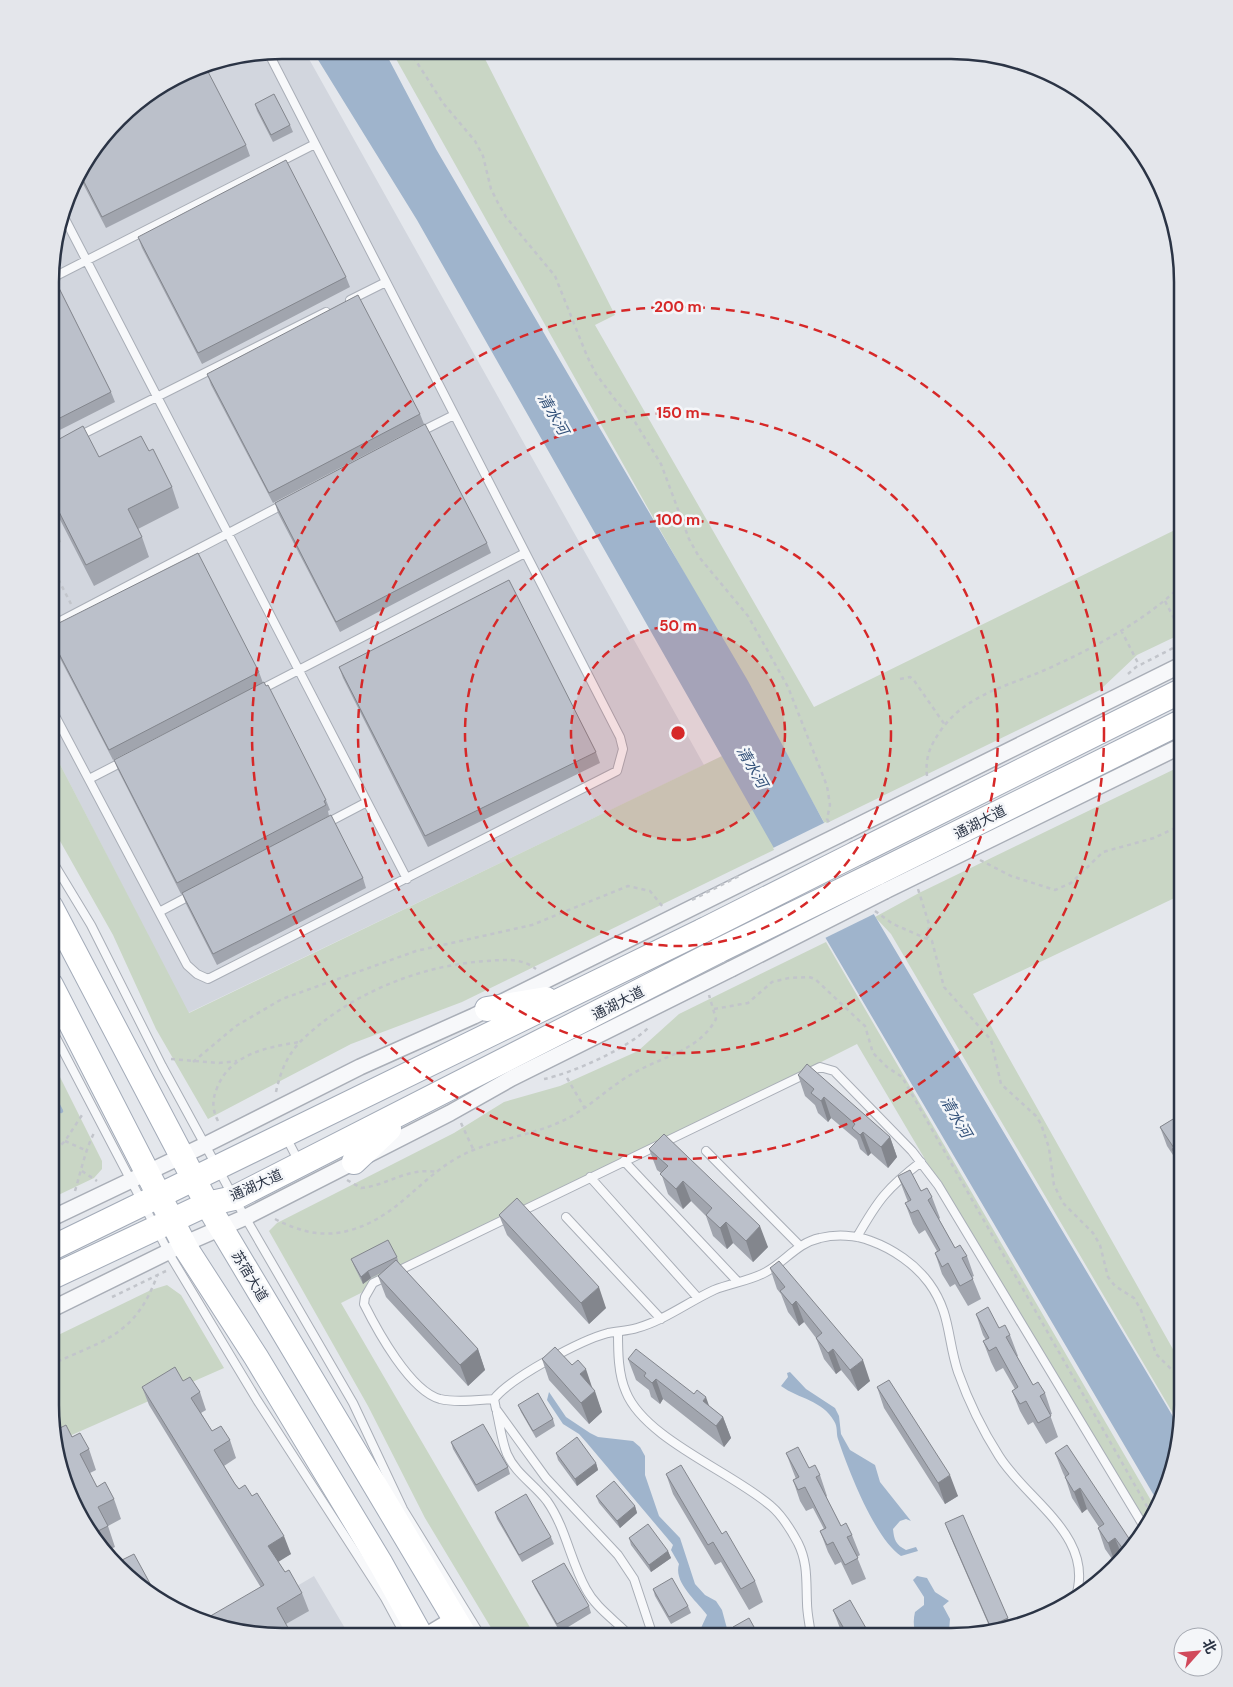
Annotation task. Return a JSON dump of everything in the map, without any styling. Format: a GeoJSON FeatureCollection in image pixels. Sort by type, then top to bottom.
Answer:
{"type":"FeatureCollection","features":[{"type":"Feature","properties":{"kind":"main road","name":"通湖大道"},"geometry":{"type":"LineString","coordinates":[[59,1271],[91,1244],[150,1201],[704,930],[1174,694]]}},
{"type":"Feature","properties":{"kind":"main road","name":"通湖大道"},"geometry":{"type":"LineString","coordinates":[[59,1248],[91,1244],[163,1225],[207,1204],[240,1208],[301,1165],[410,1110],[725,960],[880,883],[1174,726]]}},
{"type":"Feature","properties":{"kind":"main road","name":"苏宿大道"},"geometry":{"type":"LineString","coordinates":[[59,922],[207,1204],[461,1628]]}},
{"type":"Feature","properties":{"kind":"main road"},"geometry":{"type":"LineString","coordinates":[[487,1009],[574,993]]}},
{"type":"Feature","properties":{"kind":"main road"},"geometry":{"type":"LineString","coordinates":[[59,1003],[138,1177],[176,1248],[266,1373],[381,1564],[416,1628]]}},
{"type":"Feature","properties":{"kind":"main road"},"geometry":{"type":"LineString","coordinates":[[348,1169],[410,1110]]}},
{"type":"Feature","properties":{"kind":"street"},"geometry":{"type":"LineString","coordinates":[[59,1216],[360,1067],[487,1009],[1174,668]]}},
{"type":"Feature","properties":{"kind":"street"},"geometry":{"type":"LineString","coordinates":[[880,883],[1174,749]]}},
{"type":"Feature","properties":{"kind":"street"},"geometry":{"type":"LineString","coordinates":[[59,1306],[221,1228],[240,1208],[348,1169],[725,960]]}},
{"type":"Feature","properties":{"kind":"lane"},"geometry":{"type":"LineString","coordinates":[[59,723],[187,965],[197,974],[208,979],[617,771],[622,748],[620,737],[272,59]]}},
{"type":"Feature","properties":{"kind":"lane"},"geometry":{"type":"LineString","coordinates":[[59,274],[315,144]]}},
{"type":"Feature","properties":{"kind":"lane"},"geometry":{"type":"LineString","coordinates":[[67,222],[407,879]]}},
{"type":"Feature","properties":{"kind":"lane"},"geometry":{"type":"LineString","coordinates":[[342,304],[386,282]]}},
{"type":"Feature","properties":{"kind":"lane"},"geometry":{"type":"LineString","coordinates":[[69,441],[333,309]]}},
{"type":"Feature","properties":{"kind":"lane"},"geometry":{"type":"LineString","coordinates":[[410,438],[454,415]]}},
{"type":"Feature","properties":{"kind":"lane"},"geometry":{"type":"LineString","coordinates":[[59,622],[289,501]]}},
{"type":"Feature","properties":{"kind":"lane"},"geometry":{"type":"LineString","coordinates":[[255,693],[525,553]]}},
{"type":"Feature","properties":{"kind":"lane"},"geometry":{"type":"LineString","coordinates":[[89,779],[133,756]]}},
{"type":"Feature","properties":{"kind":"lane"},"geometry":{"type":"LineString","coordinates":[[315,830],[367,802]]}},
{"type":"Feature","properties":{"kind":"lane"},"geometry":{"type":"LineString","coordinates":[[59,872],[91,924],[205,1145],[353,1403],[403,1509],[476,1628]]}},
{"type":"Feature","properties":{"kind":"lane"},"geometry":{"type":"LineString","coordinates":[[159,912],[202,889]]}},
{"type":"Feature","properties":{"kind":"lane"},"geometry":{"type":"LineString","coordinates":[[59,1043],[100,1123],[138,1177]]}},
{"type":"Feature","properties":{"kind":"lane"},"geometry":{"type":"LineString","coordinates":[[494,1399],[439,1399],[422,1390],[388,1345],[364,1304],[364,1296],[373,1283],[820,1067],[834,1071],[921,1162],[938,1185],[1141,1522]]}},
{"type":"Feature","properties":{"kind":"lane"},"geometry":{"type":"LineString","coordinates":[[286,1135],[301,1165]]}},
{"type":"Feature","properties":{"kind":"lane"},"geometry":{"type":"LineString","coordinates":[[706,1151],[800,1245]]}},
{"type":"Feature","properties":{"kind":"lane"},"geometry":{"type":"LineString","coordinates":[[624,1161],[738,1282]]}},
{"type":"Feature","properties":{"kind":"lane"},"geometry":{"type":"LineString","coordinates":[[857,1237],[876,1203],[891,1185],[921,1162]]}},
{"type":"Feature","properties":{"kind":"lane"},"geometry":{"type":"LineString","coordinates":[[590,1177],[698,1298]]}},
{"type":"Feature","properties":{"kind":"lane"},"geometry":{"type":"LineString","coordinates":[[566,1217],[661,1319]]}},
{"type":"Feature","properties":{"kind":"lane"},"geometry":{"type":"LineString","coordinates":[[622,1628],[592,1600],[570,1553],[563,1530],[547,1501],[518,1470],[507,1454],[494,1399],[499,1392],[527,1374],[585,1341],[637,1328],[661,1319],[698,1298],[767,1271],[800,1245],[820,1238],[838,1236],[870,1240],[902,1257],[914,1266],[936,1294],[948,1321],[952,1354],[968,1396],[999,1456],[1014,1478],[1065,1530],[1077,1560],[1078,1589]]}},
{"type":"Feature","properties":{"kind":"lane"},"geometry":{"type":"LineString","coordinates":[[176,1248],[257,1400],[385,1598],[402,1628]]}},
{"type":"Feature","properties":{"kind":"lane"},"geometry":{"type":"LineString","coordinates":[[618,1332],[622,1378],[626,1393],[640,1415],[665,1436],[758,1496],[786,1522],[806,1560],[807,1605],[810,1628]]}},
{"type":"Feature","properties":{"kind":"lane"},"geometry":{"type":"LineString","coordinates":[[496,1409],[546,1478],[618,1555],[634,1579],[650,1628]]}},
{"type":"Feature","properties":{"kind":"path"},"geometry":{"type":"LineString","coordinates":[[414,59],[429,83],[475,141],[483,156],[491,188],[506,217],[555,276],[596,374],[616,402],[635,422],[660,464],[689,539],[699,557],[748,616],[788,687],[827,786],[830,805],[827,819],[832,828]]}},
{"type":"Feature","properties":{"kind":"path"},"geometry":{"type":"LineString","coordinates":[[60,582],[76,613]]}},
{"type":"Feature","properties":{"kind":"path"},"geometry":{"type":"LineString","coordinates":[[928,782],[926,763],[929,747],[945,725],[960,709],[992,689],[1058,665],[1121,630],[1165,601],[1174,592]]}},
{"type":"Feature","properties":{"kind":"path"},"geometry":{"type":"LineString","coordinates":[[1165,601],[1174,618]]}},
{"type":"Feature","properties":{"kind":"path"},"geometry":{"type":"LineString","coordinates":[[1121,630],[1139,665]]}},
{"type":"Feature","properties":{"kind":"path"},"geometry":{"type":"LineString","coordinates":[[900,679],[910,677],[913,679],[945,725]]}},
{"type":"Feature","properties":{"kind":"path"},"geometry":{"type":"LineString","coordinates":[[974,857],[1011,876],[1055,890],[1071,883],[1103,852],[1154,838],[1174,828]]}},
{"type":"Feature","properties":{"kind":"path"},"geometry":{"type":"LineString","coordinates":[[193,1062],[236,1026],[282,1000],[416,951],[532,925],[628,886],[650,891],[667,912]]}},
{"type":"Feature","properties":{"kind":"path"},"geometry":{"type":"LineString","coordinates":[[916,886],[929,924],[928,938],[935,951],[944,987],[991,1040],[1001,1084],[1036,1116],[1041,1124],[1049,1148],[1054,1185],[1063,1203],[1093,1233],[1100,1245],[1108,1277],[1116,1286],[1134,1298],[1141,1310],[1156,1354],[1174,1372]]}},
{"type":"Feature","properties":{"kind":"path"},"geometry":{"type":"LineString","coordinates":[[872,905],[876,914],[893,924],[928,938]]}},
{"type":"Feature","properties":{"kind":"path"},"geometry":{"type":"LineString","coordinates":[[276,1092],[284,1066],[300,1042],[341,1010],[384,986],[433,968],[470,962],[515,959],[530,964],[543,974]]}},
{"type":"Feature","properties":{"kind":"path"},"geometry":{"type":"LineString","coordinates":[[272,1216],[294,1228],[322,1235],[350,1230],[372,1223],[393,1211],[458,1157],[561,1122],[633,1073],[680,1053],[710,1030],[716,1019],[707,990]]}},
{"type":"Feature","properties":{"kind":"path"},"geometry":{"type":"LineString","coordinates":[[218,1121],[213,1108],[214,1097],[224,1074],[238,1061],[263,1049],[300,1042]]}},
{"type":"Feature","properties":{"kind":"path"},"geometry":{"type":"LineString","coordinates":[[160,1061],[178,1059],[193,1062],[219,1063],[238,1061]]}},
{"type":"Feature","properties":{"kind":"path"},"geometry":{"type":"LineString","coordinates":[[567,1078],[584,1108]]}},
{"type":"Feature","properties":{"kind":"path"},"geometry":{"type":"LineString","coordinates":[[59,1147],[90,1103]]}},
{"type":"Feature","properties":{"kind":"path"},"geometry":{"type":"LineString","coordinates":[[458,1118],[474,1151]]}},
{"type":"Feature","properties":{"kind":"path"},"geometry":{"type":"LineString","coordinates":[[74,1194],[82,1171],[85,1150],[100,1123]]}},
{"type":"Feature","properties":{"kind":"path"},"geometry":{"type":"LineString","coordinates":[[65,1141],[85,1150]]}},
{"type":"Feature","properties":{"kind":"path"},"geometry":{"type":"LineString","coordinates":[[348,1169],[351,1184],[361,1188],[404,1174],[426,1170],[438,1172]]}},
{"type":"Feature","properties":{"kind":"path"},"geometry":{"type":"LineString","coordinates":[[82,1171],[99,1182]]}},
{"type":"Feature","properties":{"kind":"path"},"geometry":{"type":"LineString","coordinates":[[59,1361],[115,1335],[126,1326],[143,1308],[157,1276]]}},
{"type":"Feature","properties":{"kind":"shaded area"},"geometry":{"type":"Polygon","coordinates":[[[267,59],[309,59],[704,765],[188,1013],[59,763],[59,267],[66,224],[82,183],[105,146],[135,114],[170,89],[196,76],[224,66],[267,59]]]}},
{"type":"Feature","properties":{"kind":"shaded area"},"geometry":{"type":"Polygon","coordinates":[[[314,1576],[345,1628],[267,1628],[234,1623],[314,1576]]]}},
{"type":"Feature","properties":{"kind":"green space"},"geometry":{"type":"Polygon","coordinates":[[[396,59],[485,59],[615,315],[595,325],[814,707],[1174,530],[1174,637],[1137,655],[1100,690],[825,824],[396,59]]]}},
{"type":"Feature","properties":{"kind":"green space"},"geometry":{"type":"Polygon","coordinates":[[[722,756],[776,849],[462,1002],[351,1044],[208,1119],[156,1029],[113,935],[59,839],[59,762],[189,1013],[722,756]]]}},
{"type":"Feature","properties":{"kind":"green space"},"geometry":{"type":"Polygon","coordinates":[[[1174,769],[1174,898],[973,994],[1174,1351],[1174,1415],[891,934],[875,917],[919,893],[1174,769]]]}},
{"type":"Feature","properties":{"kind":"green space"},"geometry":{"type":"Polygon","coordinates":[[[826,942],[1152,1502],[1140,1524],[857,1044],[341,1303],[530,1628],[491,1628],[425,1518],[368,1406],[269,1231],[277,1223],[454,1133],[504,1102],[560,1086],[638,1051],[679,1014],[826,942]]]}},
{"type":"Feature","properties":{"kind":"green space"},"geometry":{"type":"Polygon","coordinates":[[[59,1075],[102,1161],[102,1169],[94,1178],[59,1195],[59,1075]]]}},
{"type":"Feature","properties":{"kind":"green space"},"geometry":{"type":"Polygon","coordinates":[[[167,1285],[181,1295],[224,1368],[62,1439],[59,1420],[59,1335],[151,1290],[167,1285]]]}},
{"type":"Feature","properties":{"kind":"water","name":"清水河"},"geometry":{"type":"Polygon","coordinates":[[[318,59],[389,59],[436,149],[748,681],[866,901],[1174,1418],[1167,1463],[1155,1496],[812,915],[417,220],[318,59]]]}},
{"type":"Feature","properties":{"kind":"water"},"geometry":{"type":"Polygon","coordinates":[[[790,1372],[806,1389],[835,1408],[839,1416],[841,1434],[850,1450],[875,1465],[880,1482],[911,1521],[906,1519],[900,1521],[893,1529],[896,1542],[906,1550],[916,1547],[918,1551],[901,1556],[882,1535],[855,1485],[838,1439],[834,1421],[817,1404],[781,1386],[788,1377],[787,1373],[790,1372]]]}},
{"type":"Feature","properties":{"kind":"water"},"geometry":{"type":"Polygon","coordinates":[[[549,1392],[566,1417],[590,1433],[598,1437],[633,1441],[640,1447],[645,1456],[645,1475],[659,1516],[680,1538],[695,1584],[705,1595],[716,1601],[722,1610],[727,1628],[701,1628],[707,1615],[683,1585],[678,1571],[679,1564],[671,1550],[673,1545],[579,1434],[563,1424],[547,1400],[549,1392]]]}},
{"type":"Feature","properties":{"kind":"water"},"geometry":{"type":"Polygon","coordinates":[[[917,1576],[927,1578],[935,1592],[949,1601],[943,1606],[950,1619],[949,1628],[914,1628],[915,1612],[924,1605],[924,1597],[913,1580],[917,1576]]]}},
{"type":"Feature","properties":{"kind":"pier"},"geometry":{"type":"Polygon","coordinates":[[[826,822],[876,913],[823,939],[773,848],[826,822]]]}},
{"type":"Feature","properties":{"kind":"building"},"geometry":{"type":"Polygon","coordinates":[[[208,72],[246,145],[102,217],[83,181],[96,158],[124,124],[146,105],[183,82],[208,72]]]}},
{"type":"Feature","properties":{"kind":"building"},"geometry":{"type":"Polygon","coordinates":[[[274,94],[290,125],[271,135],[255,104],[274,94]]]}},
{"type":"Feature","properties":{"kind":"building"},"geometry":{"type":"Polygon","coordinates":[[[286,160],[346,277],[198,353],[138,237],[286,160]]]}},
{"type":"Feature","properties":{"kind":"building"},"geometry":{"type":"Polygon","coordinates":[[[59,288],[111,392],[59,418],[59,288]]]}},
{"type":"Feature","properties":{"kind":"building"},"geometry":{"type":"Polygon","coordinates":[[[358,295],[420,414],[269,493],[207,374],[358,295]]]}},
{"type":"Feature","properties":{"kind":"building"},"geometry":{"type":"Polygon","coordinates":[[[425,424],[487,543],[336,622],[275,503],[425,424]]]}},
{"type":"Feature","properties":{"kind":"building"},"geometry":{"type":"Polygon","coordinates":[[[83,426],[99,457],[141,436],[149,451],[153,449],[172,487],[128,509],[142,537],[86,565],[59,512],[59,439],[83,426]]]}},
{"type":"Feature","properties":{"kind":"building"},"geometry":{"type":"Polygon","coordinates":[[[198,553],[259,672],[109,750],[59,653],[59,623],[198,553]]]}},
{"type":"Feature","properties":{"kind":"building"},"geometry":{"type":"Polygon","coordinates":[[[509,580],[596,752],[425,836],[339,667],[509,580]]]}},
{"type":"Feature","properties":{"kind":"building"},"geometry":{"type":"Polygon","coordinates":[[[264,682],[266,686],[268,685],[326,800],[324,801],[326,805],[177,883],[114,760],[264,682]]]}},
{"type":"Feature","properties":{"kind":"building"},"geometry":{"type":"Polygon","coordinates":[[[331,815],[363,878],[213,954],[182,893],[331,815]]]}},
{"type":"Feature","properties":{"kind":"building"},"geometry":{"type":"Polygon","coordinates":[[[807,1064],[890,1137],[881,1147],[863,1132],[860,1135],[852,1128],[855,1124],[824,1097],[821,1101],[811,1093],[814,1089],[798,1075],[807,1064]]]}},
{"type":"Feature","properties":{"kind":"building"},"geometry":{"type":"Polygon","coordinates":[[[1174,1118],[1174,1148],[1160,1127],[1174,1118]]]}},
{"type":"Feature","properties":{"kind":"building"},"geometry":{"type":"Polygon","coordinates":[[[664,1134],[760,1226],[746,1241],[726,1222],[720,1228],[706,1215],[712,1208],[683,1181],[676,1189],[660,1174],[668,1166],[649,1149],[664,1134]]]}},
{"type":"Feature","properties":{"kind":"building"},"geometry":{"type":"Polygon","coordinates":[[[910,1170],[921,1191],[927,1188],[932,1197],[928,1200],[955,1248],[960,1245],[967,1256],[962,1258],[973,1279],[960,1286],[948,1263],[942,1267],[935,1253],[940,1250],[918,1210],[911,1213],[905,1203],[911,1200],[898,1176],[910,1170]]]}},
{"type":"Feature","properties":{"kind":"building"},"geometry":{"type":"Polygon","coordinates":[[[517,1198],[599,1287],[581,1303],[499,1215],[517,1198]]]}},
{"type":"Feature","properties":{"kind":"building"},"geometry":{"type":"Polygon","coordinates":[[[388,1240],[397,1257],[368,1271],[361,1277],[351,1259],[388,1240]]]}},
{"type":"Feature","properties":{"kind":"building"},"geometry":{"type":"Polygon","coordinates":[[[396,1260],[478,1349],[460,1365],[378,1276],[396,1260]]]}},
{"type":"Feature","properties":{"kind":"building"},"geometry":{"type":"Polygon","coordinates":[[[779,1261],[863,1360],[850,1370],[833,1349],[828,1353],[816,1338],[822,1333],[796,1301],[792,1305],[780,1291],[785,1287],[770,1268],[779,1261]]]}},
{"type":"Feature","properties":{"kind":"building"},"geometry":{"type":"Polygon","coordinates":[[[988,1307],[999,1328],[1005,1325],[1010,1335],[1006,1337],[1033,1385],[1038,1382],[1045,1393],[1040,1396],[1051,1416],[1038,1423],[1026,1401],[1020,1404],[1012,1391],[1018,1387],[996,1347],[989,1351],[983,1341],[989,1338],[976,1314],[988,1307]]]}},
{"type":"Feature","properties":{"kind":"building"},"geometry":{"type":"Polygon","coordinates":[[[555,1347],[572,1365],[578,1360],[586,1369],[580,1374],[595,1391],[581,1403],[542,1359],[555,1347]]]}},
{"type":"Feature","properties":{"kind":"building"},"geometry":{"type":"Polygon","coordinates":[[[636,1349],[694,1394],[697,1390],[706,1397],[703,1401],[723,1417],[716,1426],[656,1379],[652,1383],[644,1376],[646,1373],[628,1359],[636,1349]]]}},
{"type":"Feature","properties":{"kind":"building"},"geometry":{"type":"Polygon","coordinates":[[[175,1367],[183,1381],[190,1377],[200,1392],[191,1398],[212,1431],[221,1426],[230,1440],[214,1450],[239,1489],[245,1485],[252,1496],[257,1493],[284,1536],[268,1546],[285,1572],[289,1570],[302,1593],[277,1608],[288,1628],[267,1628],[238,1624],[210,1616],[264,1585],[142,1387],[175,1367]]]}},
{"type":"Feature","properties":{"kind":"building"},"geometry":{"type":"Polygon","coordinates":[[[889,1380],[950,1475],[938,1483],[877,1387],[889,1380]]]}},
{"type":"Feature","properties":{"kind":"building"},"geometry":{"type":"Polygon","coordinates":[[[538,1393],[553,1419],[533,1431],[518,1405],[538,1393]]]}},
{"type":"Feature","properties":{"kind":"building"},"geometry":{"type":"Polygon","coordinates":[[[483,1424],[508,1467],[476,1485],[451,1442],[483,1424]]]}},
{"type":"Feature","properties":{"kind":"building"},"geometry":{"type":"Polygon","coordinates":[[[66,1425],[72,1437],[80,1433],[89,1449],[80,1454],[97,1487],[105,1482],[114,1499],[98,1507],[108,1526],[98,1531],[76,1491],[63,1449],[60,1428],[66,1425]]]}},
{"type":"Feature","properties":{"kind":"building"},"geometry":{"type":"Polygon","coordinates":[[[577,1437],[596,1463],[575,1479],[556,1453],[577,1437]]]}},
{"type":"Feature","properties":{"kind":"building"},"geometry":{"type":"Polygon","coordinates":[[[1067,1445],[1129,1539],[1122,1548],[1115,1538],[1108,1543],[1098,1528],[1104,1524],[1080,1488],[1074,1492],[1065,1477],[1069,1474],[1055,1453],[1067,1445]]]}},
{"type":"Feature","properties":{"kind":"building"},"geometry":{"type":"Polygon","coordinates":[[[798,1447],[809,1468],[815,1465],[820,1475],[816,1477],[841,1526],[846,1523],[852,1535],[847,1537],[858,1558],[845,1565],[833,1542],[827,1545],[820,1531],[826,1528],[805,1487],[798,1490],[793,1480],[799,1477],[786,1453],[798,1447]]]}},
{"type":"Feature","properties":{"kind":"building"},"geometry":{"type":"Polygon","coordinates":[[[681,1465],[722,1534],[726,1531],[755,1581],[741,1589],[713,1542],[708,1545],[666,1474],[681,1465]]]}},
{"type":"Feature","properties":{"kind":"building"},"geometry":{"type":"Polygon","coordinates":[[[614,1481],[635,1506],[617,1521],[596,1496],[614,1481]]]}},
{"type":"Feature","properties":{"kind":"building"},"geometry":{"type":"Polygon","coordinates":[[[526,1494],[551,1537],[519,1555],[495,1512],[526,1494]]]}},
{"type":"Feature","properties":{"kind":"building"},"geometry":{"type":"Polygon","coordinates":[[[963,1515],[1008,1618],[989,1625],[945,1523],[963,1515]]]}},
{"type":"Feature","properties":{"kind":"building"},"geometry":{"type":"Polygon","coordinates":[[[648,1524],[668,1551],[649,1565],[629,1538],[648,1524]]]}},
{"type":"Feature","properties":{"kind":"building"},"geometry":{"type":"Polygon","coordinates":[[[134,1554],[151,1586],[135,1573],[122,1560],[134,1554]]]}},
{"type":"Feature","properties":{"kind":"building"},"geometry":{"type":"Polygon","coordinates":[[[564,1563],[589,1606],[557,1624],[532,1581],[564,1563]]]}},
{"type":"Feature","properties":{"kind":"building"},"geometry":{"type":"Polygon","coordinates":[[[672,1578],[688,1606],[669,1617],[653,1589],[672,1578]]]}},
{"type":"Feature","properties":{"kind":"building"},"geometry":{"type":"Polygon","coordinates":[[[850,1600],[866,1628],[844,1628],[833,1610],[850,1600]]]}},
{"type":"Feature","properties":{"kind":"building"},"geometry":{"type":"Polygon","coordinates":[[[749,1618],[755,1628],[734,1628],[749,1618]]]}},
{"type":"Feature","properties":{"kind":"waterway"},"geometry":{"type":"LineString","coordinates":[[59,1107],[61,1111]]}}]}
